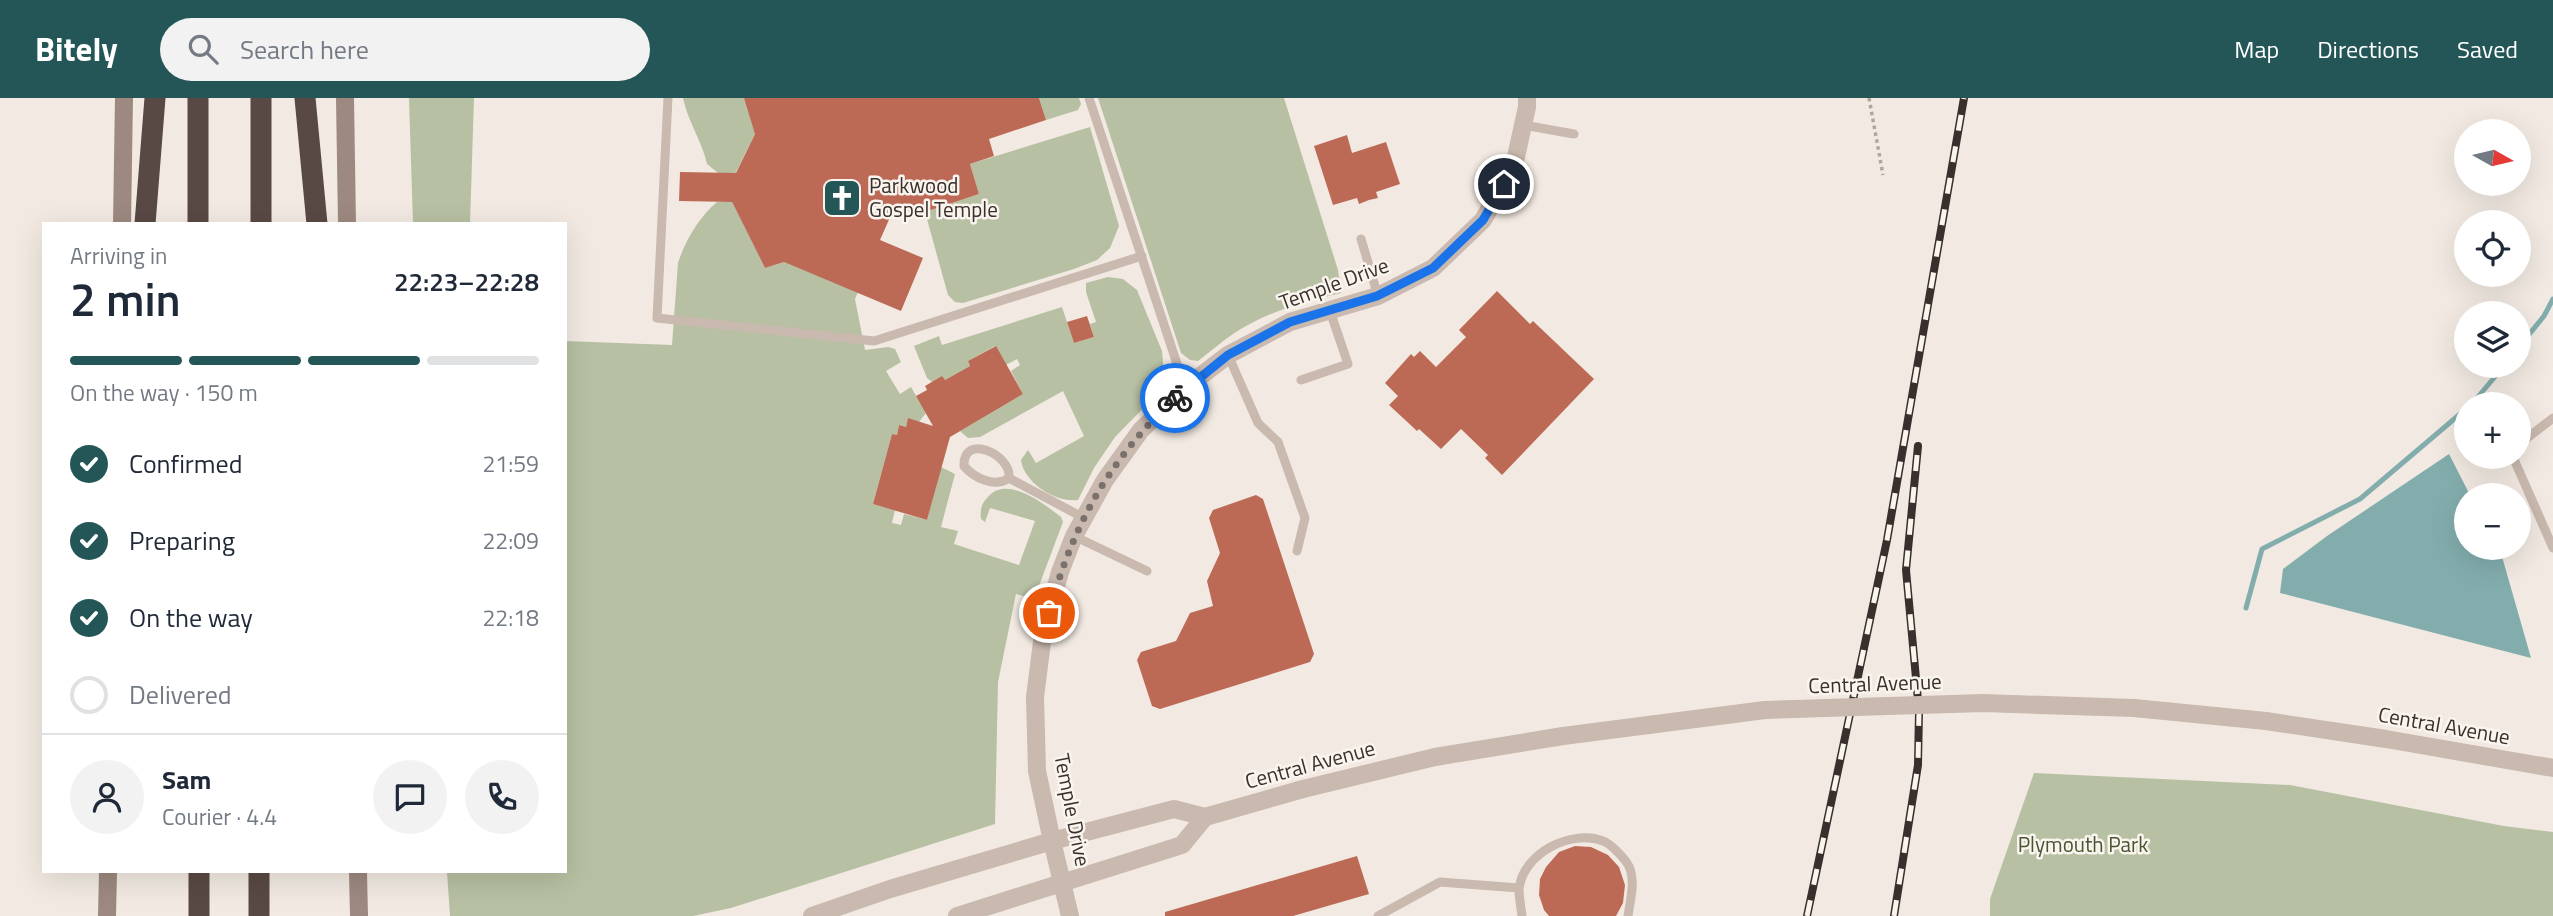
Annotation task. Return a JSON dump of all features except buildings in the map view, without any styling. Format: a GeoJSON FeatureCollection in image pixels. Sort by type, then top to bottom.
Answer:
{"type":"FeatureCollection","features":[{"type":"Feature","properties":{"kind":"highway"},"geometry":{"type":"LineString","coordinates":[[145,222],[155,98]]}},
{"type":"Feature","properties":{"kind":"highway"},"geometry":{"type":"LineString","coordinates":[[198,98],[198,222]]}},
{"type":"Feature","properties":{"kind":"highway"},"geometry":{"type":"LineString","coordinates":[[261,98],[261,222]]}},
{"type":"Feature","properties":{"kind":"highway"},"geometry":{"type":"LineString","coordinates":[[305,98],[317,222]]}},
{"type":"Feature","properties":{"kind":"highway"},"geometry":{"type":"LineString","coordinates":[[199,873],[199,916]]}},
{"type":"Feature","properties":{"kind":"highway"},"geometry":{"type":"LineString","coordinates":[[259,873],[259,916]]}},
{"type":"Feature","properties":{"kind":"main road"},"geometry":{"type":"LineString","coordinates":[[122,222],[124,98]]}},
{"type":"Feature","properties":{"kind":"main road"},"geometry":{"type":"LineString","coordinates":[[345,98],[347,222]]}},
{"type":"Feature","properties":{"kind":"main road"},"geometry":{"type":"LineString","coordinates":[[107,916],[108,873]]}},
{"type":"Feature","properties":{"kind":"main road"},"geometry":{"type":"LineString","coordinates":[[358,873],[360,911]]}},
{"type":"Feature","properties":{"kind":"street","name":"Temple Drive"},"geometry":{"type":"LineString","coordinates":[[1070,916],[1037,771],[1035,697],[1043,634],[1060,572],[1074,536],[1105,480],[1141,430],[1185,388],[1228,355],[1290,322],[1377,296],[1433,268],[1483,220],[1514,166],[1527,98]]}},
{"type":"Feature","properties":{"kind":"street","name":"Central Avenue"},"geometry":{"type":"LineString","coordinates":[[812,916],[890,889],[1052,841],[1174,809],[1205,817],[1303,789],[1435,757],[1563,736],[1765,710],[1983,703],[2134,708],[2279,723],[2553,768]]}},
{"type":"Feature","properties":{"kind":"street"},"geometry":{"type":"LineString","coordinates":[[957,916],[1182,845],[1205,817]]}},
{"type":"Feature","properties":{"kind":"lane"},"geometry":{"type":"LineString","coordinates":[[668,98],[657,317],[874,341],[1142,256]]}},
{"type":"Feature","properties":{"kind":"lane"},"geometry":{"type":"LineString","coordinates":[[1089,98],[1185,388]]}},
{"type":"Feature","properties":{"kind":"lane"},"geometry":{"type":"LineString","coordinates":[[1523,125],[1574,134]]}},
{"type":"Feature","properties":{"kind":"lane"},"geometry":{"type":"LineString","coordinates":[[1361,239],[1377,296]]}},
{"type":"Feature","properties":{"kind":"lane"},"geometry":{"type":"LineString","coordinates":[[1301,380],[1348,364],[1330,311]]}},
{"type":"Feature","properties":{"kind":"lane"},"geometry":{"type":"LineString","coordinates":[[1228,355],[1258,423],[1278,442],[1287,467],[1304,518],[1297,551]]}},
{"type":"Feature","properties":{"kind":"lane"},"geometry":{"type":"LineString","coordinates":[[2531,434],[2553,418]]}},
{"type":"Feature","properties":{"kind":"lane"},"geometry":{"type":"LineString","coordinates":[[977,447],[985,450],[1006,462],[1010,469],[1009,478],[1001,483],[993,483],[969,472],[964,466],[963,456],[968,450],[977,447]]}},
{"type":"Feature","properties":{"kind":"lane"},"geometry":{"type":"LineString","coordinates":[[2518,469],[2553,548]]}},
{"type":"Feature","properties":{"kind":"lane"},"geometry":{"type":"LineString","coordinates":[[1009,478],[1084,518]]}},
{"type":"Feature","properties":{"kind":"lane"},"geometry":{"type":"LineString","coordinates":[[1074,536],[1147,571]]}},
{"type":"Feature","properties":{"kind":"lane"},"geometry":{"type":"LineString","coordinates":[[1522,916],[1519,888],[1530,866],[1551,845],[1578,839],[1605,841],[1628,864],[1632,889],[1628,916]]}},
{"type":"Feature","properties":{"kind":"lane"},"geometry":{"type":"LineString","coordinates":[[1378,916],[1440,882],[1519,888]]}},
{"type":"Feature","properties":{"kind":"path"},"geometry":{"type":"LineString","coordinates":[[1869,98],[1883,175]]}},
{"type":"Feature","properties":{"kind":"green space"},"geometry":{"type":"Polygon","coordinates":[[[409,98],[474,98],[470,222],[413,222],[409,98]]]}},
{"type":"Feature","properties":{"kind":"green space"},"geometry":{"type":"Polygon","coordinates":[[[683,98],[744,98],[759,126],[735,174],[718,173],[707,164],[683,98]]]}},
{"type":"Feature","properties":{"kind":"green space"},"geometry":{"type":"Polygon","coordinates":[[[1039,98],[1079,98],[1081,104],[1078,110],[1046,120],[1039,98]]]}},
{"type":"Feature","properties":{"kind":"green space"},"geometry":{"type":"Polygon","coordinates":[[[1098,98],[1284,98],[1338,270],[1341,293],[1299,304],[1258,320],[1233,334],[1198,361],[1190,360],[1181,353],[1098,98]]]}},
{"type":"Feature","properties":{"kind":"green space"},"geometry":{"type":"Polygon","coordinates":[[[1090,127],[1119,226],[1110,248],[1097,260],[1074,269],[963,303],[955,302],[948,295],[925,212],[979,194],[970,164],[1090,127]]]}},
{"type":"Feature","properties":{"kind":"green space"},"geometry":{"type":"Polygon","coordinates":[[[717,202],[732,202],[765,268],[784,262],[858,292],[855,299],[865,350],[888,347],[895,349],[901,362],[886,371],[900,394],[911,387],[926,413],[919,422],[908,419],[906,427],[899,425],[897,435],[892,434],[873,504],[895,510],[892,523],[901,525],[904,514],[927,520],[941,467],[955,474],[941,527],[958,531],[954,544],[1019,565],[1035,521],[990,508],[985,522],[981,519],[981,508],[985,500],[995,491],[1004,489],[1024,493],[1061,517],[1063,522],[1034,599],[1016,594],[998,682],[995,824],[731,908],[693,916],[450,916],[447,873],[567,873],[567,341],[672,345],[678,263],[693,230],[717,202]]]}},
{"type":"Feature","properties":{"kind":"green space"},"geometry":{"type":"Polygon","coordinates":[[[1108,277],[1123,279],[1137,290],[1162,351],[1165,386],[1115,437],[1094,468],[1078,500],[1069,500],[1042,490],[1028,476],[1021,460],[1028,450],[1036,463],[1084,436],[1063,391],[980,437],[968,438],[960,431],[1023,394],[1011,371],[1020,365],[1017,359],[1006,365],[995,346],[968,361],[970,366],[945,380],[932,382],[927,378],[914,346],[939,336],[942,345],[1062,307],[1074,343],[1094,337],[1090,324],[1096,322],[1086,292],[1086,283],[1108,277]]]}},
{"type":"Feature","properties":{"kind":"green space","name":"Plymouth Park"},"geometry":{"type":"Polygon","coordinates":[[[2034,773],[2290,785],[2504,826],[2553,832],[2553,916],[1990,916],[1990,899],[2034,773]]]}},
{"type":"Feature","properties":{"kind":"water"},"geometry":{"type":"Polygon","coordinates":[[[2449,454],[2454,469],[2457,469],[2464,483],[2454,483],[2454,560],[2503,560],[2531,658],[2280,593],[2283,569],[2449,454]]]}},
{"type":"Feature","properties":{"kind":"waterway"},"geometry":{"type":"LineString","coordinates":[[2531,332],[2553,299]]}},
{"type":"Feature","properties":{"kind":"waterway"},"geometry":{"type":"LineString","coordinates":[[2482,392],[2494,378]]}},
{"type":"Feature","properties":{"kind":"waterway"},"geometry":{"type":"LineString","coordinates":[[2246,608],[2262,549],[2360,499],[2454,419]]}},
{"type":"Feature","properties":{"kind":"railway"},"geometry":{"type":"LineString","coordinates":[[1807,916],[1887,540],[1964,98]]}},
{"type":"Feature","properties":{"kind":"railway"},"geometry":{"type":"LineString","coordinates":[[1894,916],[1918,765],[1919,711],[1906,570],[1918,446]]}},
{"type":"Feature","properties":{"kind":"way so far"},"geometry":{"type":"LineString","coordinates":[[1049,613],[1060,572],[1074,536],[1105,480],[1141,430],[1175,398]]}},
{"type":"Feature","properties":{"kind":"place","name":"Parkwood Gospel Temple"},"geometry":{"type":"Point","coordinates":[842,198]}},
{"type":"Feature","properties":{"kind":"route"},"geometry":{"type":"LineString","coordinates":[[1175,398],[1228,355],[1290,322],[1377,296],[1433,268],[1483,220],[1504,184]]}}]}
